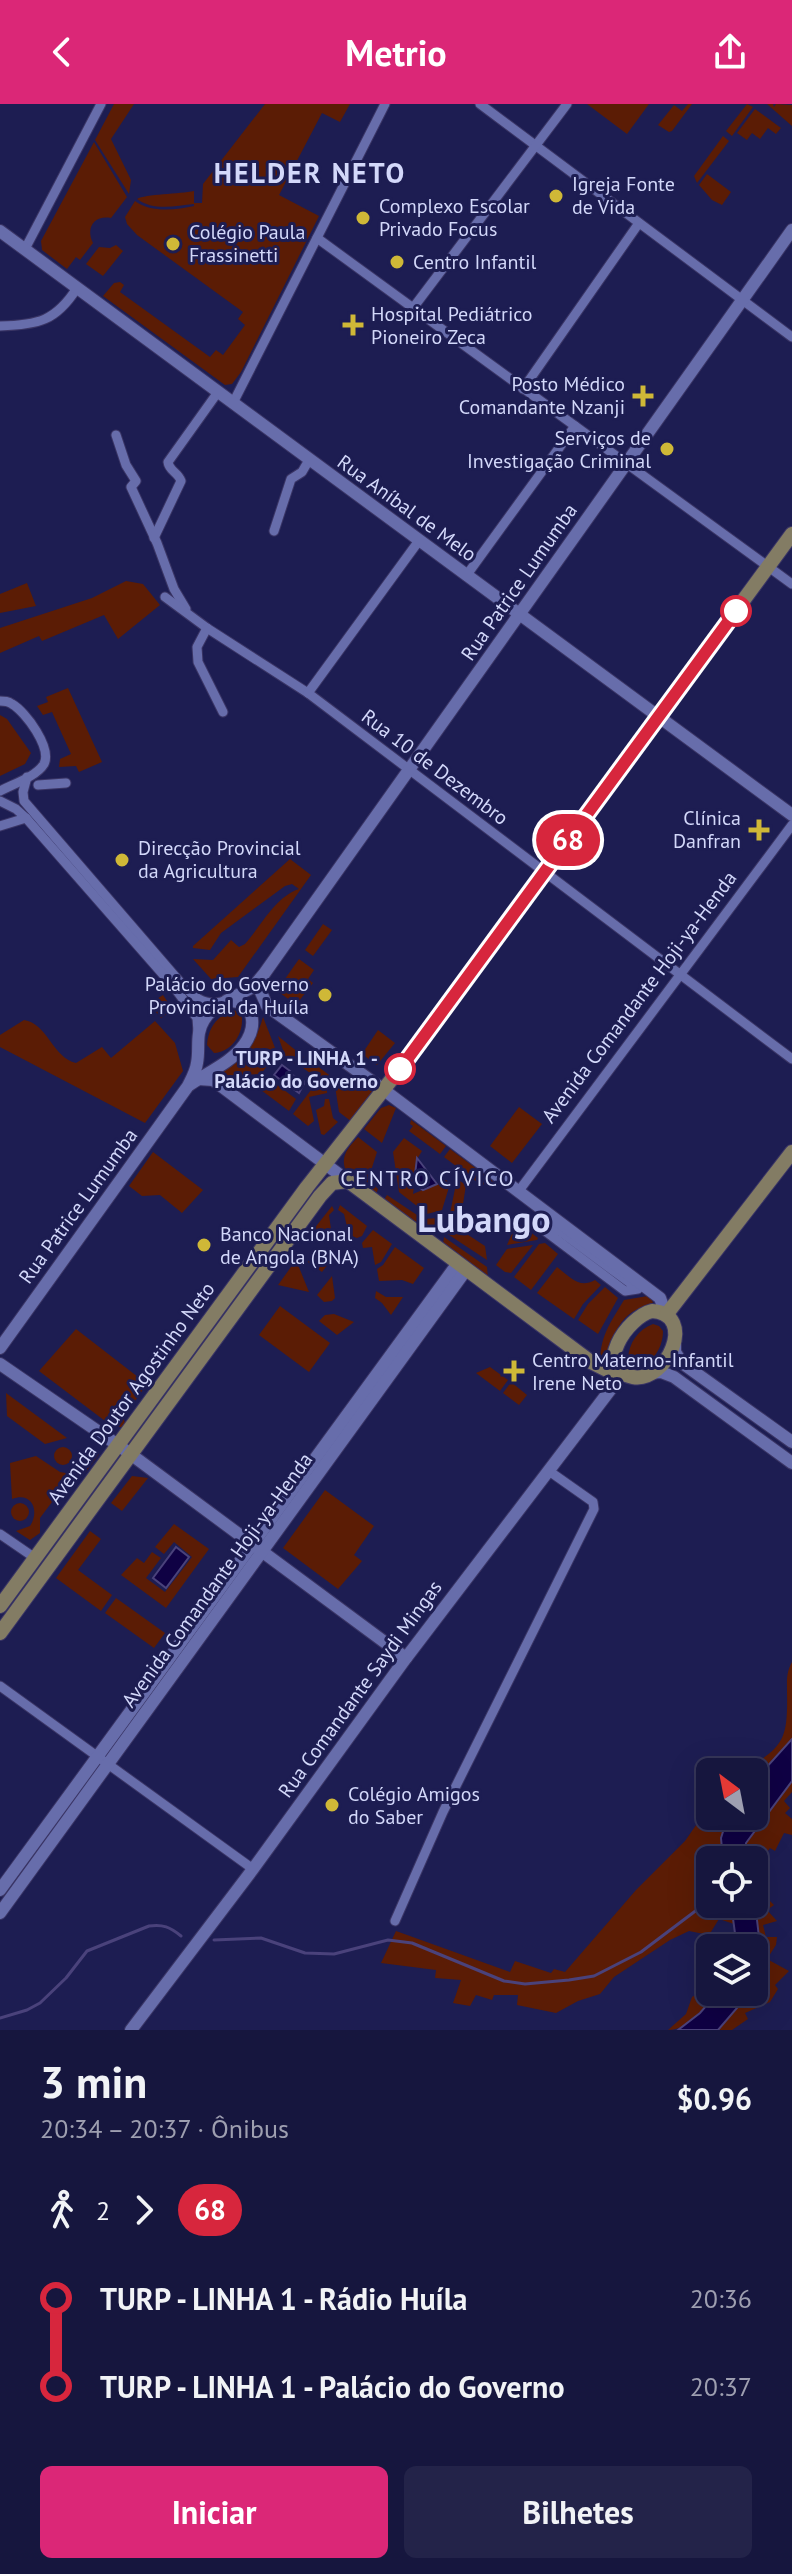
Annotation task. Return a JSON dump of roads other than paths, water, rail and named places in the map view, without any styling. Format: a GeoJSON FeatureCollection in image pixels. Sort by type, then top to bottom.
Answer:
{"type":"FeatureCollection","features":[{"type":"Feature","properties":{"kind":"main road","name":"Avenida Doutor Agostinho Neto"},"geometry":{"type":"LineString","coordinates":[[0,1606],[792,534]]}},
{"type":"Feature","properties":{"kind":"main road"},"geometry":{"type":"LineString","coordinates":[[666,1315],[792,1152]]}},
{"type":"Feature","properties":{"kind":"main road","name":"Avenida Doutor Agostinho Neto"},"geometry":{"type":"LineString","coordinates":[[0,1633],[320,1196],[332,1183],[348,1181]]}},
{"type":"Feature","properties":{"kind":"main road"},"geometry":{"type":"LineString","coordinates":[[348,1181],[591,1362],[611,1372],[636,1378],[650,1373],[665,1360],[675,1340],[675,1326],[666,1315],[645,1313],[626,1329],[617,1343],[614,1356],[623,1373]]}},
{"type":"Feature","properties":{"kind":"street"},"geometry":{"type":"LineString","coordinates":[[25,249],[101,104]]}},
{"type":"Feature","properties":{"kind":"street"},"geometry":{"type":"LineString","coordinates":[[233,403],[385,104]]}},
{"type":"Feature","properties":{"kind":"street"},"geometry":{"type":"LineString","coordinates":[[480,104],[792,337]]}},
{"type":"Feature","properties":{"kind":"street"},"geometry":{"type":"LineString","coordinates":[[413,308],[567,104]]}},
{"type":"Feature","properties":{"kind":"street"},"geometry":{"type":"LineString","coordinates":[[523,389],[639,223]]}},
{"type":"Feature","properties":{"kind":"street","name":"Rua Patrice Lumumba"},"geometry":{"type":"LineString","coordinates":[[226,1001],[253,987],[277,956],[792,230]]}},
{"type":"Feature","properties":{"kind":"street","name":"Rua Aníbal de Melo"},"geometry":{"type":"LineString","coordinates":[[0,231],[792,815]]}},
{"type":"Feature","properties":{"kind":"street"},"geometry":{"type":"LineString","coordinates":[[317,238],[792,584]]}},
{"type":"Feature","properties":{"kind":"street"},"geometry":{"type":"LineString","coordinates":[[0,326],[29,326],[45,320],[65,307],[77,288]]}},
{"type":"Feature","properties":{"kind":"street"},"geometry":{"type":"LineString","coordinates":[[154,538],[181,481],[168,462],[218,392]]}},
{"type":"Feature","properties":{"kind":"street"},"geometry":{"type":"LineString","coordinates":[[466,576],[575,426]]}},
{"type":"Feature","properties":{"kind":"street"},"geometry":{"type":"LineString","coordinates":[[116,435],[126,465],[136,481],[131,487],[174,589],[190,616]]}},
{"type":"Feature","properties":{"kind":"street"},"geometry":{"type":"LineString","coordinates":[[274,531],[291,479],[302,472],[309,460]]}},
{"type":"Feature","properties":{"kind":"street"},"geometry":{"type":"LineString","coordinates":[[308,693],[418,542]]}},
{"type":"Feature","properties":{"kind":"street","name":"Rua 10 de Dezembro"},"geometry":{"type":"LineString","coordinates":[[165,597],[308,693],[792,1059]]}},
{"type":"Feature","properties":{"kind":"street"},"geometry":{"type":"LineString","coordinates":[[207,628],[197,647],[198,662],[223,712]]}},
{"type":"Feature","properties":{"kind":"street"},"geometry":{"type":"LineString","coordinates":[[0,701],[12,704],[19,710],[45,745],[46,753],[44,764],[35,773],[0,791]]}},
{"type":"Feature","properties":{"kind":"street"},"geometry":{"type":"LineString","coordinates":[[0,801],[26,818],[174,987],[197,1018],[198,1042],[206,1059],[226,1061],[238,1052],[250,1034],[250,1012],[240,1002],[207,1004],[200,1001],[180,982],[24,801],[27,777]]}},
{"type":"Feature","properties":{"kind":"street"},"geometry":{"type":"LineString","coordinates":[[38,785],[66,783]]}},
{"type":"Feature","properties":{"kind":"street"},"geometry":{"type":"LineString","coordinates":[[0,826],[26,818]]}},
{"type":"Feature","properties":{"kind":"street","name":"Avenida Comandante Hoji-ya-Henda"},"geometry":{"type":"LineString","coordinates":[[518,1192],[792,825]]}},
{"type":"Feature","properties":{"kind":"street","name":"Rua Patrice Lumumba"},"geometry":{"type":"LineString","coordinates":[[250,1012],[277,956]]}},
{"type":"Feature","properties":{"kind":"street"},"geometry":{"type":"LineString","coordinates":[[260,990],[267,1006],[660,1298],[666,1315]]}},
{"type":"Feature","properties":{"kind":"street"},"geometry":{"type":"LineString","coordinates":[[198,1042],[205,1017],[226,1001]]}},
{"type":"Feature","properties":{"kind":"street"},"geometry":{"type":"LineString","coordinates":[[250,1012],[267,1006]]}},
{"type":"Feature","properties":{"kind":"street","name":"Rua Patrice Lumumba"},"geometry":{"type":"LineString","coordinates":[[193,1083],[198,1042]]}},
{"type":"Feature","properties":{"kind":"street","name":"Rua Patrice Lumumba"},"geometry":{"type":"LineString","coordinates":[[0,1348],[193,1083],[226,1061]]}},
{"type":"Feature","properties":{"kind":"street"},"geometry":{"type":"LineString","coordinates":[[193,1083],[213,1080],[348,1181]]}},
{"type":"Feature","properties":{"kind":"street"},"geometry":{"type":"LineString","coordinates":[[545,1220],[638,1289],[625,1291],[533,1222],[545,1220]]}},
{"type":"Feature","properties":{"kind":"street","name":"Avenida Comandante Hoji-ya-Henda"},"geometry":{"type":"LineString","coordinates":[[0,1890],[252,1543],[462,1266]]}},
{"type":"Feature","properties":{"kind":"street","name":"Avenida Comandante Hoji-ya-Henda"},"geometry":{"type":"LineString","coordinates":[[0,1913],[263,1552],[462,1266]]}},
{"type":"Feature","properties":{"kind":"street"},"geometry":{"type":"LineString","coordinates":[[675,1340],[675,1352],[682,1363],[792,1442]]}},
{"type":"Feature","properties":{"kind":"street"},"geometry":{"type":"LineString","coordinates":[[0,1364],[118,1444],[406,1658]]}},
{"type":"Feature","properties":{"kind":"street"},"geometry":{"type":"LineString","coordinates":[[650,1373],[661,1372],[674,1377],[792,1463]]}},
{"type":"Feature","properties":{"kind":"street","name":"Rua Comandante Saydi Mingas"},"geometry":{"type":"LineString","coordinates":[[131,2030],[406,1658],[623,1373]]}},
{"type":"Feature","properties":{"kind":"street"},"geometry":{"type":"LineString","coordinates":[[395,1921],[477,1741],[594,1509],[593,1502],[549,1471]]}},
{"type":"Feature","properties":{"kind":"street"},"geometry":{"type":"LineString","coordinates":[[0,1534],[35,1558]]}},
{"type":"Feature","properties":{"kind":"street"},"geometry":{"type":"LineString","coordinates":[[0,1686],[253,1869]]}},
{"type":"Feature","properties":{"kind":"waterway"},"geometry":{"type":"LineString","coordinates":[[214,1940],[261,1938],[305,1953],[334,1954],[388,1940],[412,1943],[504,1981],[525,1984],[594,1976],[641,1952],[696,1911]]}},
{"type":"Feature","properties":{"kind":"waterway"},"geometry":{"type":"LineString","coordinates":[[0,2018],[40,2003],[66,1978],[87,1951],[149,1926],[166,1927],[181,1936]]}},
{"type":"Feature","properties":{"kind":"place","name":"Igreja Fonte de Vida"},"geometry":{"type":"Point","coordinates":[556,196]}},
{"type":"Feature","properties":{"kind":"place","name":"Complexo Escolar Privado Focus"},"geometry":{"type":"Point","coordinates":[363,218]}},
{"type":"Feature","properties":{"kind":"place","name":"Colégio Paula Frassinetti"},"geometry":{"type":"Point","coordinates":[173,244]}},
{"type":"Feature","properties":{"kind":"place","name":"Centro Infantil"},"geometry":{"type":"Point","coordinates":[397,262]}},
{"type":"Feature","properties":{"kind":"place","name":"Hospital Pediátrico Pioneiro Zeca"},"geometry":{"type":"Point","coordinates":[353,325]}},
{"type":"Feature","properties":{"kind":"place","name":"Posto Médico Comandante Nzanji"},"geometry":{"type":"Point","coordinates":[643,396]}},
{"type":"Feature","properties":{"kind":"place","name":"Serviços de Investigação Criminal"},"geometry":{"type":"Point","coordinates":[667,449]}},
{"type":"Feature","properties":{"kind":"place","name":"Clínica Danfran"},"geometry":{"type":"Point","coordinates":[759,830]}},
{"type":"Feature","properties":{"kind":"place","name":"Direcção Provincial da Agricultura"},"geometry":{"type":"Point","coordinates":[122,860]}},
{"type":"Feature","properties":{"kind":"place","name":"Palácio do Governo Provincial da Huíla"},"geometry":{"type":"Point","coordinates":[325,995]}},
{"type":"Feature","properties":{"kind":"place","name":"TURP - LINHA 1 - Palácio do Governo"},"geometry":{"type":"Point","coordinates":[400,1069]}},
{"type":"Feature","properties":{"kind":"place","name":"Banco Nacional de Angola (BNA)"},"geometry":{"type":"Point","coordinates":[204,1245]}},
{"type":"Feature","properties":{"kind":"place","name":"Centro Materno-Infantil Irene Neto"},"geometry":{"type":"Point","coordinates":[514,1371]}},
{"type":"Feature","properties":{"kind":"place","name":"Colégio Amigos do Saber"},"geometry":{"type":"Point","coordinates":[332,1805]}},
{"type":"Feature","properties":{"kind":"district","name":"HELDER NETO"},"geometry":{"type":"Point","coordinates":[310,172]}},
{"type":"Feature","properties":{"kind":"district","name":"CENTRO CÍVICO"},"geometry":{"type":"Point","coordinates":[428,1178]}},
{"type":"Feature","properties":{"kind":"district","name":"Lubango"},"geometry":{"type":"Point","coordinates":[484,1218]}}]}
